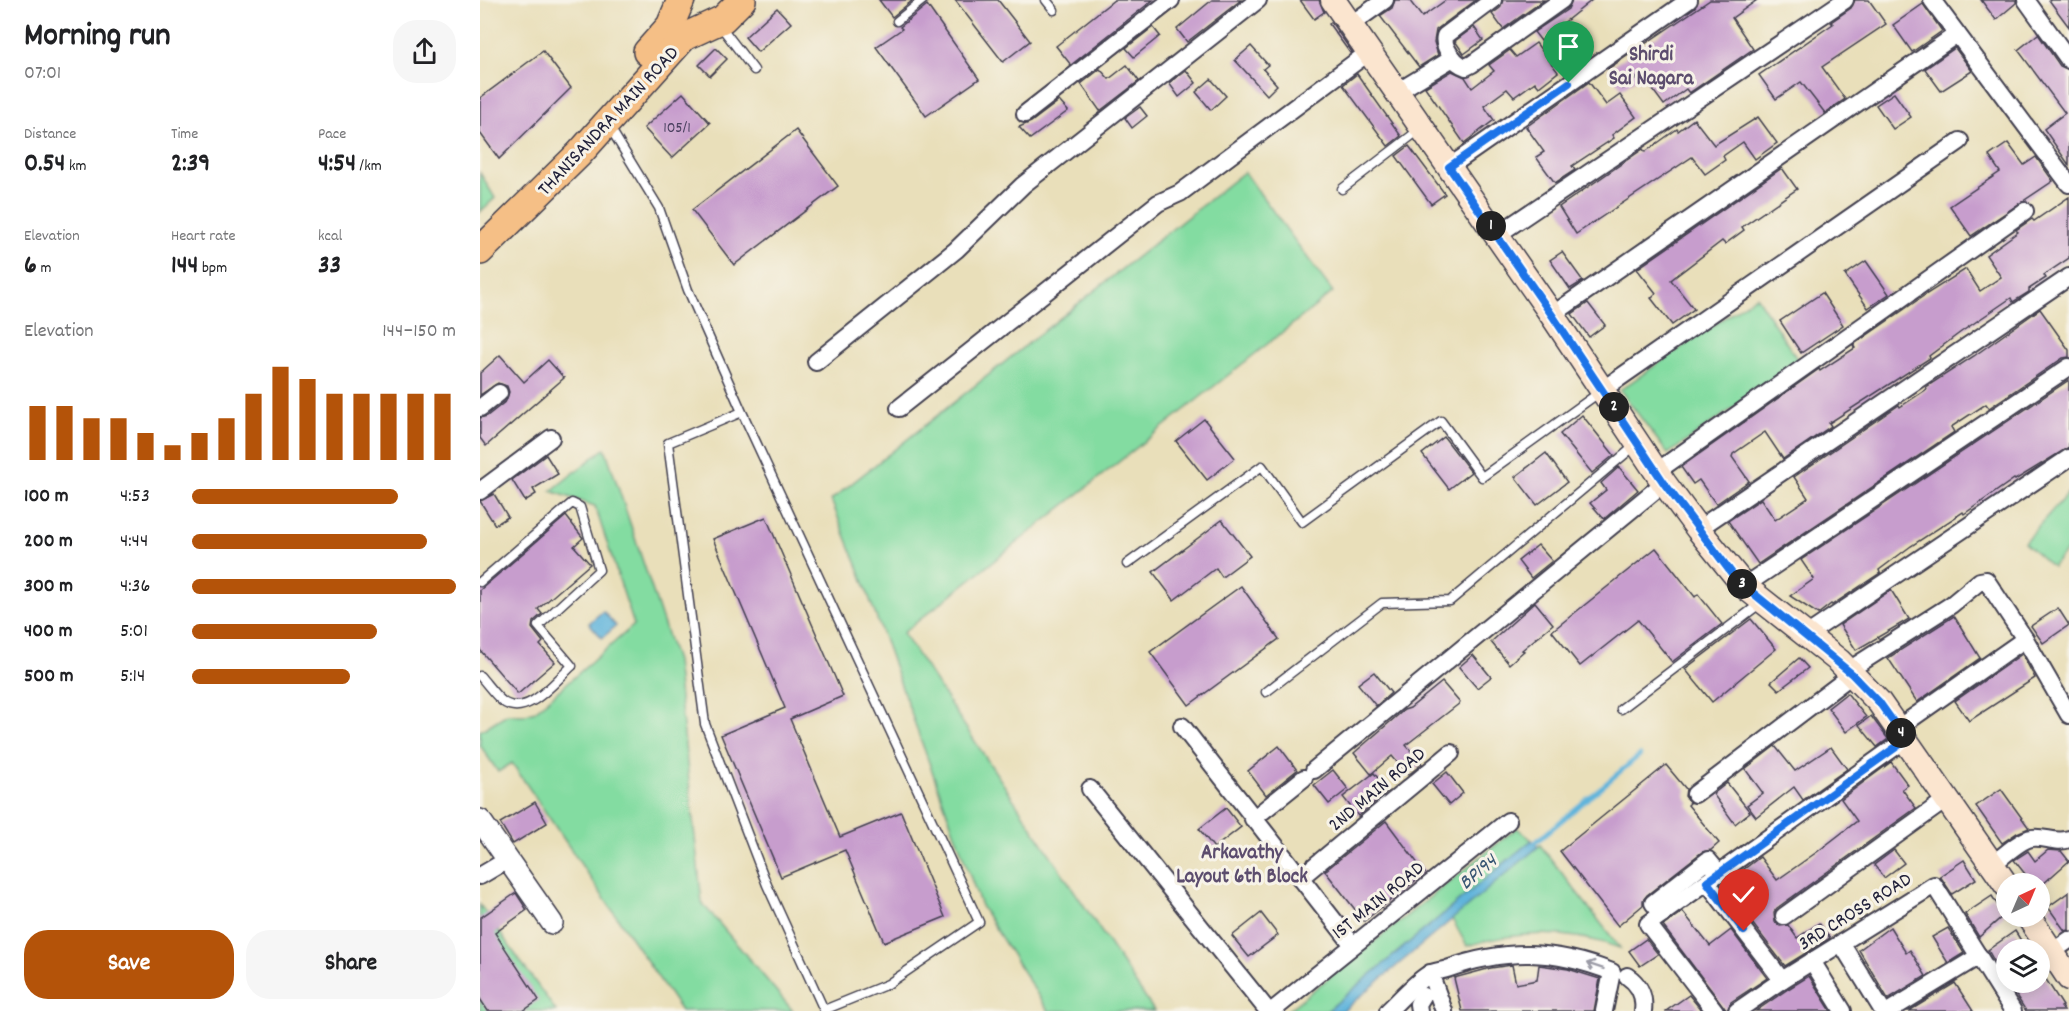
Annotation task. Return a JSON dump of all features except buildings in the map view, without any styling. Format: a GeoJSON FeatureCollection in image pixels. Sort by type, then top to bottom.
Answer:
{"type":"FeatureCollection","features":[{"type":"Feature","properties":{"kind":"main road","name":"THANISANDRA MAIN ROAD"},"geometry":{"type":"LineString","coordinates":[[480,251],[579,154],[607,123],[677,32],[681,0]]}},
{"type":"Feature","properties":{"kind":"main road"},"geometry":{"type":"LineString","coordinates":[[677,32],[712,7],[723,20],[742,0]]}},
{"type":"Feature","properties":{"kind":"main road"},"geometry":{"type":"LineString","coordinates":[[1333,0],[1698,529],[1744,586],[1851,672],[1879,702],[1998,873]]}},
{"type":"Feature","properties":{"kind":"main road","name":"THANISANDRA MAIN ROAD"},"geometry":{"type":"LineString","coordinates":[[480,230],[677,32]]}},
{"type":"Feature","properties":{"kind":"main road"},"geometry":{"type":"LineString","coordinates":[[2040,927],[2061,946],[2069,978]]}},
{"type":"Feature","properties":{"kind":"street"},"geometry":{"type":"LineString","coordinates":[[1024,114],[1171,0]]}},
{"type":"Feature","properties":{"kind":"street"},"geometry":{"type":"LineString","coordinates":[[816,362],[956,250],[1023,185],[1258,0]]}},
{"type":"Feature","properties":{"kind":"street"},"geometry":{"type":"LineString","coordinates":[[1350,25],[1385,0]]}},
{"type":"Feature","properties":{"kind":"street"},"geometry":{"type":"LineString","coordinates":[[1494,0],[1445,36],[1444,41],[1453,58],[1461,66],[1466,67],[1472,64],[1562,0]]}},
{"type":"Feature","properties":{"kind":"street"},"geometry":{"type":"LineString","coordinates":[[1449,167],[1689,0]]}},
{"type":"Feature","properties":{"kind":"street"},"geometry":{"type":"LineString","coordinates":[[1497,235],[1845,0]]}},
{"type":"Feature","properties":{"kind":"street"},"geometry":{"type":"LineString","coordinates":[[1932,0],[2069,184]]}},
{"type":"Feature","properties":{"kind":"street"},"geometry":{"type":"LineString","coordinates":[[2026,0],[2069,60]]}},
{"type":"Feature","properties":{"kind":"street"},"geometry":{"type":"LineString","coordinates":[[1552,315],[1957,34]]}},
{"type":"Feature","properties":{"kind":"street"},"geometry":{"type":"LineString","coordinates":[[899,408],[1158,203],[1180,193],[1369,52]]}},
{"type":"Feature","properties":{"kind":"street"},"geometry":{"type":"LineString","coordinates":[[1397,92],[1453,58]]}},
{"type":"Feature","properties":{"kind":"street"},"geometry":{"type":"LineString","coordinates":[[1602,390],[1960,141]]}},
{"type":"Feature","properties":{"kind":"street"},"geometry":{"type":"LineString","coordinates":[[1253,819],[1660,477],[2025,211]]}},
{"type":"Feature","properties":{"kind":"street"},"geometry":{"type":"LineString","coordinates":[[1698,529],[2069,277]]}},
{"type":"Feature","properties":{"kind":"street"},"geometry":{"type":"LineString","coordinates":[[1744,586],[2069,368]]}},
{"type":"Feature","properties":{"kind":"street"},"geometry":{"type":"LineString","coordinates":[[480,408],[499,393]]}},
{"type":"Feature","properties":{"kind":"street"},"geometry":{"type":"LineString","coordinates":[[480,491],[551,438]]}},
{"type":"Feature","properties":{"kind":"street"},"geometry":{"type":"LineString","coordinates":[[1806,636],[2069,458]]}},
{"type":"Feature","properties":{"kind":"street"},"geometry":{"type":"LineString","coordinates":[[1695,794],[1851,672],[1951,605],[1980,581],[1986,580],[1991,585],[2069,715]]}},
{"type":"Feature","properties":{"kind":"street"},"geometry":{"type":"LineString","coordinates":[[1715,1011],[1648,924],[2025,639]]}},
{"type":"Feature","properties":{"kind":"street"},"geometry":{"type":"LineString","coordinates":[[1182,726],[1353,945]]}},
{"type":"Feature","properties":{"kind":"street","name":"2ND MAIN ROAD"},"geometry":{"type":"LineString","coordinates":[[1300,878],[1451,753]]}},
{"type":"Feature","properties":{"kind":"street"},"geometry":{"type":"LineString","coordinates":[[1090,789],[1270,1011]]}},
{"type":"Feature","properties":{"kind":"street"},"geometry":{"type":"LineString","coordinates":[[1784,916],[1947,800]]}},
{"type":"Feature","properties":{"kind":"street"},"geometry":{"type":"LineString","coordinates":[[480,820],[552,924]]}},
{"type":"Feature","properties":{"kind":"street","name":"1ST MAIN ROAD"},"geometry":{"type":"LineString","coordinates":[[1270,1011],[1508,821]]}},
{"type":"Feature","properties":{"kind":"street"},"geometry":{"type":"LineString","coordinates":[[1992,865],[2026,839],[2034,837],[2063,842],[2069,839]]}},
{"type":"Feature","properties":{"kind":"street"},"geometry":{"type":"LineString","coordinates":[[480,876],[507,860]]}},
{"type":"Feature","properties":{"kind":"street"},"geometry":{"type":"LineString","coordinates":[[1713,877],[1782,980]]}},
{"type":"Feature","properties":{"kind":"street","name":"3RD CROSS ROAD"},"geometry":{"type":"LineString","coordinates":[[1737,1011],[1782,980],[1934,885],[1978,956]]}},
{"type":"Feature","properties":{"kind":"street"},"geometry":{"type":"LineString","coordinates":[[1840,943],[1883,1011]]}},
{"type":"Feature","properties":{"kind":"street"},"geometry":{"type":"LineString","coordinates":[[1388,1011],[1430,973],[1480,959],[1517,953],[1575,959],[1612,972],[1604,1011]]}},
{"type":"Feature","properties":{"kind":"street"},"geometry":{"type":"LineString","coordinates":[[1889,1011],[1978,956],[2013,1011]]}},
{"type":"Feature","properties":{"kind":"street"},"geometry":{"type":"LineString","coordinates":[[1812,961],[1843,1011]]}},
{"type":"Feature","properties":{"kind":"street"},"geometry":{"type":"LineString","coordinates":[[1430,973],[1444,1011]]}},
{"type":"Feature","properties":{"kind":"street"},"geometry":{"type":"LineString","coordinates":[[1627,976],[1641,992],[1643,1011]]}},
{"type":"Feature","properties":{"kind":"lane"},"geometry":{"type":"LineString","coordinates":[[897,21],[923,0]]}},
{"type":"Feature","properties":{"kind":"lane"},"geometry":{"type":"LineString","coordinates":[[1046,0],[1054,10]]}},
{"type":"Feature","properties":{"kind":"lane"},"geometry":{"type":"LineString","coordinates":[[712,7],[754,70]]}},
{"type":"Feature","properties":{"kind":"lane"},"geometry":{"type":"LineString","coordinates":[[607,123],[659,208],[688,290],[742,412],[979,922],[888,984],[824,1010],[767,885],[705,724],[703,712],[668,443],[742,412]]}},
{"type":"Feature","properties":{"kind":"lane"},"geometry":{"type":"LineString","coordinates":[[1342,189],[1422,128]]}},
{"type":"Feature","properties":{"kind":"lane"},"geometry":{"type":"LineString","coordinates":[[1127,564],[1262,466],[1302,522],[1441,421],[1482,477],[1602,390]]}},
{"type":"Feature","properties":{"kind":"lane"},"geometry":{"type":"LineString","coordinates":[[1266,692],[1382,603],[1450,601],[1637,443]]}},
{"type":"Feature","properties":{"kind":"lane"},"geometry":{"type":"LineString","coordinates":[[480,582],[572,503],[580,507],[599,570],[538,626],[572,666],[530,704],[519,707],[503,702],[480,676]]}},
{"type":"Feature","properties":{"kind":"lane"},"geometry":{"type":"LineString","coordinates":[[1621,709],[1762,601]]}},
{"type":"Feature","properties":{"kind":"green space"},"geometry":{"type":"Polygon","coordinates":[[[1244,172],[1333,292],[903,633],[1154,1011],[1048,1011],[981,906],[860,572],[831,500],[1244,172]]]}},
{"type":"Feature","properties":{"kind":"green space"},"geometry":{"type":"Polygon","coordinates":[[[480,173],[495,198],[480,212],[480,173]]]}},
{"type":"Feature","properties":{"kind":"green space"},"geometry":{"type":"Polygon","coordinates":[[[1756,296],[1799,362],[1668,454],[1620,390],[1756,296]]]}},
{"type":"Feature","properties":{"kind":"green space"},"geometry":{"type":"Polygon","coordinates":[[[605,448],[676,661],[702,903],[793,1011],[681,1011],[512,763],[498,772],[480,745],[480,731],[507,714],[523,715],[535,711],[634,625],[595,506],[551,491],[605,448]]]}},
{"type":"Feature","properties":{"kind":"green space"},"geometry":{"type":"Polygon","coordinates":[[[2069,492],[2069,548],[2052,567],[2024,542],[2069,492]]]}},
{"type":"Feature","properties":{"kind":"green space"},"geometry":{"type":"Polygon","coordinates":[[[1517,828],[1532,840],[1327,1011],[1287,1011],[1517,828]]]}},
{"type":"Feature","properties":{"kind":"green space"},"geometry":{"type":"Polygon","coordinates":[[[1540,845],[1620,948],[1582,938],[1544,934],[1506,937],[1467,946],[1452,919],[1540,845]]]}},
{"type":"Feature","properties":{"kind":"green space"},"geometry":{"type":"Polygon","coordinates":[[[480,905],[556,1011],[480,1011],[480,905]]]}},
{"type":"Feature","properties":{"kind":"water"},"geometry":{"type":"Polygon","coordinates":[[[603,611],[616,626],[602,638],[589,623],[603,611]]]}},
{"type":"Feature","properties":{"kind":"water"},"geometry":{"type":"Polygon","coordinates":[[[1532,840],[1538,847],[1343,1011],[1327,1011],[1532,840]]]}},
{"type":"Feature","properties":{"kind":"waterway","name":"BP194"},"geometry":{"type":"LineString","coordinates":[[1531,846],[1640,755]]}},
{"type":"Feature","properties":{"kind":"district","name":"Shirdi Sai Nagara"},"geometry":{"type":"Point","coordinates":[1651,65]}},
{"type":"Feature","properties":{"kind":"district","name":"Arkavathy Layout 6th Block"},"geometry":{"type":"Point","coordinates":[1242,863]}},
{"type":"Feature","properties":{"kind":"route"},"geometry":{"type":"LineString","coordinates":[[1569,83],[1449,167],[1552,315],[1664,483],[1736,579],[1839,661],[1879,702],[1906,740],[1707,882],[1744,931]]}}]}
